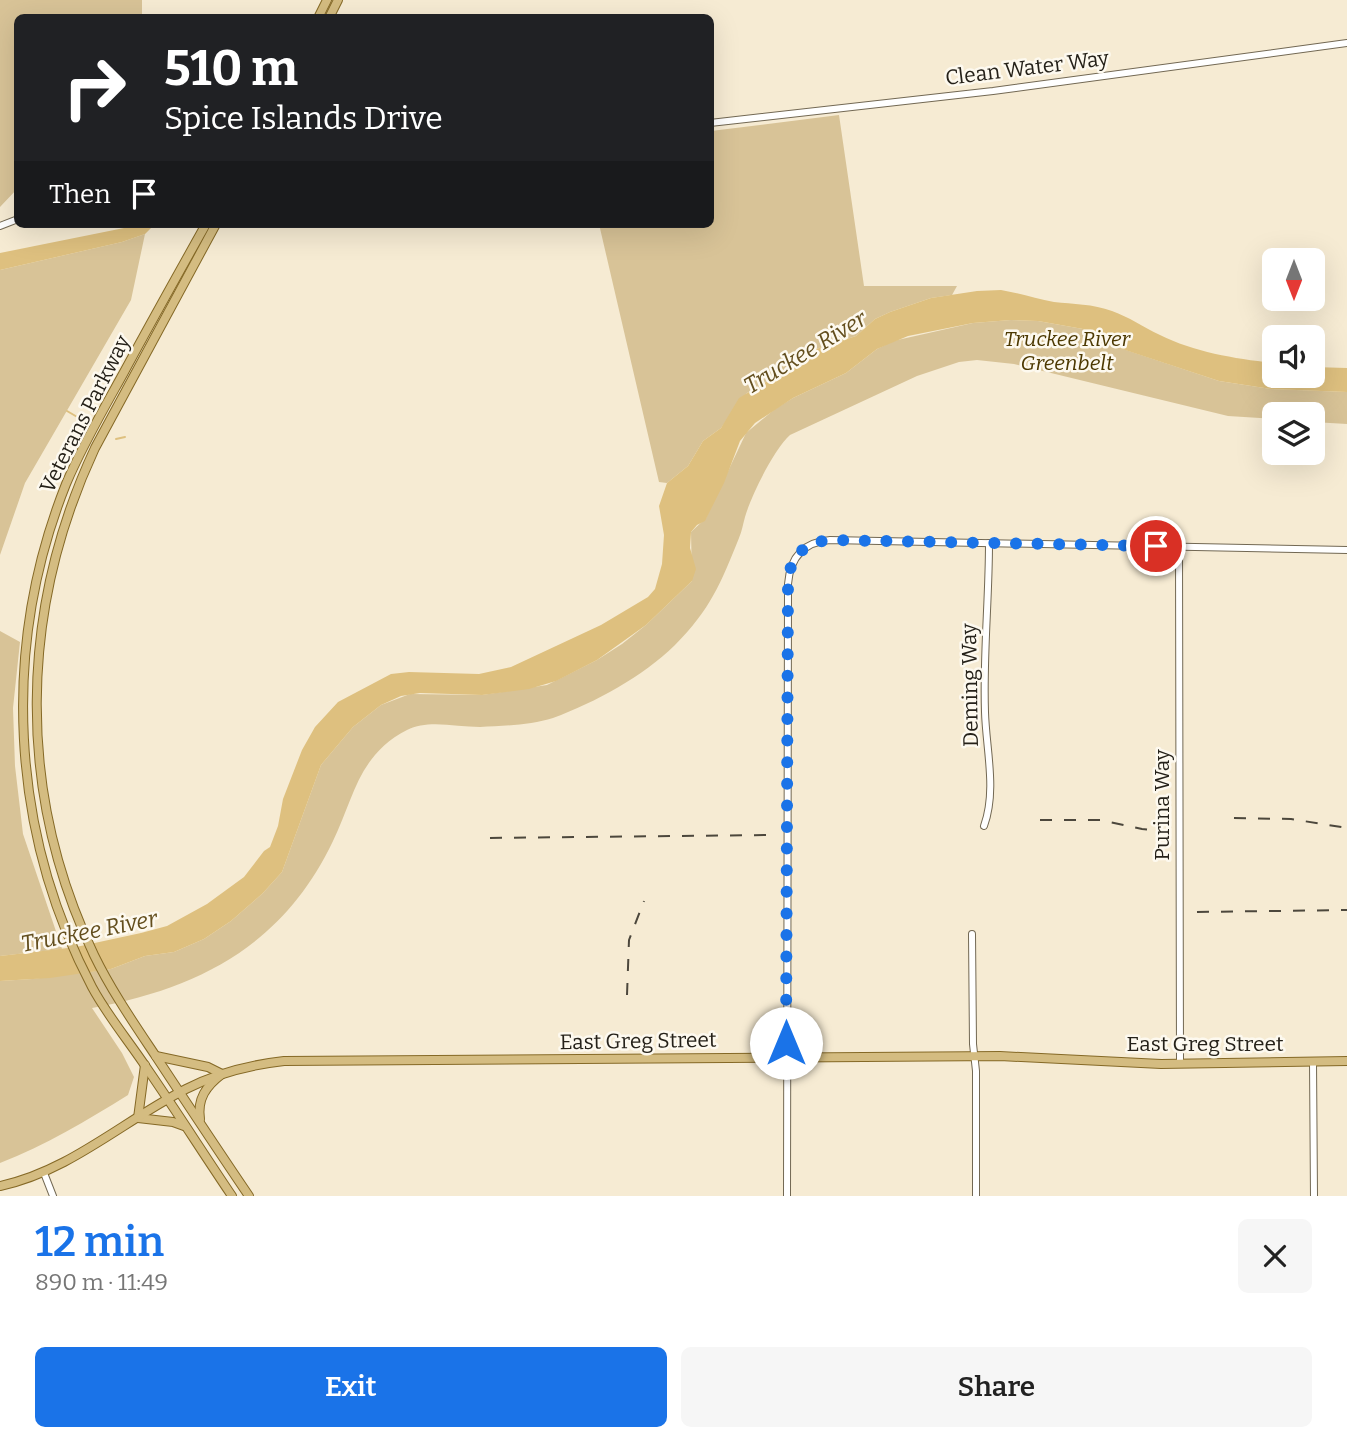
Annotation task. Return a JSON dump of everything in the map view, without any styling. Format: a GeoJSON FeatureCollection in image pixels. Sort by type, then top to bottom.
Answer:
{"type":"FeatureCollection","features":[{"type":"Feature","properties":{"kind":"main road","name":"Veterans Parkway"},"geometry":{"type":"LineString","coordinates":[[204,228],[85,444],[68,481],[47,540],[30,610],[24,667],[23,726],[30,802],[38,846],[51,890],[81,964],[120,1031],[232,1196]]}},
{"type":"Feature","properties":{"kind":"main road","name":"Veterans Parkway"},"geometry":{"type":"LineString","coordinates":[[214,228],[94,448],[77,486],[57,543],[43,611],[38,654],[36,725],[41,778],[54,844],[66,885],[94,956],[133,1023],[249,1196]]}},
{"type":"Feature","properties":{"kind":"main road"},"geometry":{"type":"LineString","coordinates":[[156,1056],[208,1068],[222,1074],[210,1083],[201,1100],[199,1116],[202,1126]]}},
{"type":"Feature","properties":{"kind":"main road","name":"East Greg Street"},"geometry":{"type":"LineString","coordinates":[[0,1186],[44,1173],[180,1092],[222,1074],[264,1063],[298,1060],[975,1056],[1180,1063],[1347,1061]]}},
{"type":"Feature","properties":{"kind":"main road"},"geometry":{"type":"LineString","coordinates":[[145,1065],[138,1118],[184,1126]]}},
{"type":"Feature","properties":{"kind":"street","name":"Clean Water Way"},"geometry":{"type":"LineString","coordinates":[[714,123],[1006,89],[1347,43]]}},
{"type":"Feature","properties":{"kind":"street"},"geometry":{"type":"LineString","coordinates":[[787,1196],[788,584],[794,557],[805,547],[821,541],[1347,550]]}},
{"type":"Feature","properties":{"kind":"street","name":"Deming Way"},"geometry":{"type":"LineString","coordinates":[[984,826],[989,792],[985,713],[989,543]]}},
{"type":"Feature","properties":{"kind":"street","name":"Purina Way"},"geometry":{"type":"LineString","coordinates":[[1179,547],[1180,1063]]}},
{"type":"Feature","properties":{"kind":"street"},"geometry":{"type":"LineString","coordinates":[[972,934],[976,1196]]}},
{"type":"Feature","properties":{"kind":"street"},"geometry":{"type":"LineString","coordinates":[[1313,1062],[1314,1196]]}},
{"type":"Feature","properties":{"kind":"street"},"geometry":{"type":"LineString","coordinates":[[44,1173],[53,1196]]}},
{"type":"Feature","properties":{"kind":"green space"},"geometry":{"type":"Polygon","coordinates":[[[0,0],[142,0],[142,14],[14,14],[14,192],[0,207],[0,0]]]}},
{"type":"Feature","properties":{"kind":"green space"},"geometry":{"type":"Polygon","coordinates":[[[839,115],[864,286],[957,286],[952,295],[931,298],[890,312],[875,319],[856,336],[810,351],[786,370],[747,393],[721,428],[703,441],[688,466],[667,483],[659,482],[600,228],[714,228],[714,131],[839,115]]]}},
{"type":"Feature","properties":{"kind":"green space"},"geometry":{"type":"Polygon","coordinates":[[[145,234],[131,300],[25,483],[0,555],[0,270],[122,242],[145,234]]]}},
{"type":"Feature","properties":{"kind":"green space","name":"Truckee River Greenbelt"},"geometry":{"type":"Polygon","coordinates":[[[1038,321],[1083,329],[1114,346],[1219,381],[1271,389],[1347,392],[1347,424],[1325,423],[1325,402],[1262,402],[1262,418],[1228,416],[1014,364],[977,360],[959,362],[917,376],[790,435],[770,462],[758,486],[733,554],[706,608],[662,657],[618,688],[553,718],[526,724],[480,727],[424,725],[407,730],[391,740],[378,752],[360,779],[333,841],[313,877],[290,908],[264,934],[235,956],[203,974],[169,988],[92,1008],[122,1053],[134,1077],[128,1095],[50,1140],[0,1163],[0,981],[111,969],[145,956],[174,952],[204,939],[231,921],[282,872],[321,765],[353,727],[381,705],[410,694],[482,695],[547,685],[622,644],[692,581],[691,532],[706,518],[746,433],[775,409],[846,373],[877,349],[893,341],[973,323],[1038,321]]]}},
{"type":"Feature","properties":{"kind":"green space"},"geometry":{"type":"Polygon","coordinates":[[[0,631],[20,642],[13,708],[15,766],[23,834],[62,949],[0,956],[0,631]]]}},
{"type":"Feature","properties":{"kind":"shaded area"},"geometry":{"type":"Polygon","coordinates":[[[124,228],[151,228],[145,234],[122,242],[0,270],[0,253],[124,228]]]}},
{"type":"Feature","properties":{"kind":"shaded area"},"geometry":{"type":"Polygon","coordinates":[[[1001,290],[1054,302],[1105,309],[1187,346],[1230,357],[1262,361],[1262,388],[1219,381],[1113,346],[1083,329],[1038,321],[973,323],[908,336],[877,349],[846,373],[793,398],[755,423],[740,441],[724,483],[705,521],[691,532],[690,548],[696,569],[692,581],[646,625],[597,660],[556,681],[529,689],[482,695],[420,693],[401,696],[381,705],[353,727],[321,765],[282,872],[231,921],[204,939],[174,952],[145,956],[111,969],[50,978],[0,981],[0,956],[76,947],[167,926],[207,904],[244,877],[270,847],[278,826],[283,799],[302,750],[315,727],[338,702],[391,674],[479,674],[511,667],[601,625],[648,597],[655,589],[662,564],[664,535],[659,506],[667,483],[688,466],[703,441],[721,428],[739,398],[786,370],[810,351],[856,336],[875,319],[890,312],[931,298],[1001,290]]]}},
{"type":"Feature","properties":{"kind":"shaded area"},"geometry":{"type":"Polygon","coordinates":[[[1325,367],[1347,368],[1347,392],[1264,388],[1325,388],[1325,367]]]}},
{"type":"Feature","properties":{"kind":"waterway"},"geometry":{"type":"LineString","coordinates":[[67,411],[79,418]]}},
{"type":"Feature","properties":{"kind":"waterway"},"geometry":{"type":"LineString","coordinates":[[116,439],[125,437]]}},
{"type":"Feature","properties":{"kind":"railway"},"geometry":{"type":"LineString","coordinates":[[1234,818],[1291,819],[1347,828]]}},
{"type":"Feature","properties":{"kind":"railway"},"geometry":{"type":"LineString","coordinates":[[1040,820],[1100,820],[1163,831]]}},
{"type":"Feature","properties":{"kind":"railway"},"geometry":{"type":"LineString","coordinates":[[490,838],[773,835]]}},
{"type":"Feature","properties":{"kind":"railway"},"geometry":{"type":"LineString","coordinates":[[627,995],[629,940],[644,901]]}},
{"type":"Feature","properties":{"kind":"railway"},"geometry":{"type":"LineString","coordinates":[[1197,912],[1347,910]]}},
{"type":"Feature","properties":{"kind":"route"},"geometry":{"type":"LineString","coordinates":[[786,1043],[788,574],[794,557],[813,543],[830,540],[1156,546]]}},
{"type":"Feature","properties":{"kind":"water label","name":"Truckee River"},"geometry":{"type":"Point","coordinates":[805,352]}},
{"type":"Feature","properties":{"kind":"water label","name":"Truckee River"},"geometry":{"type":"Point","coordinates":[89,931]}}]}
